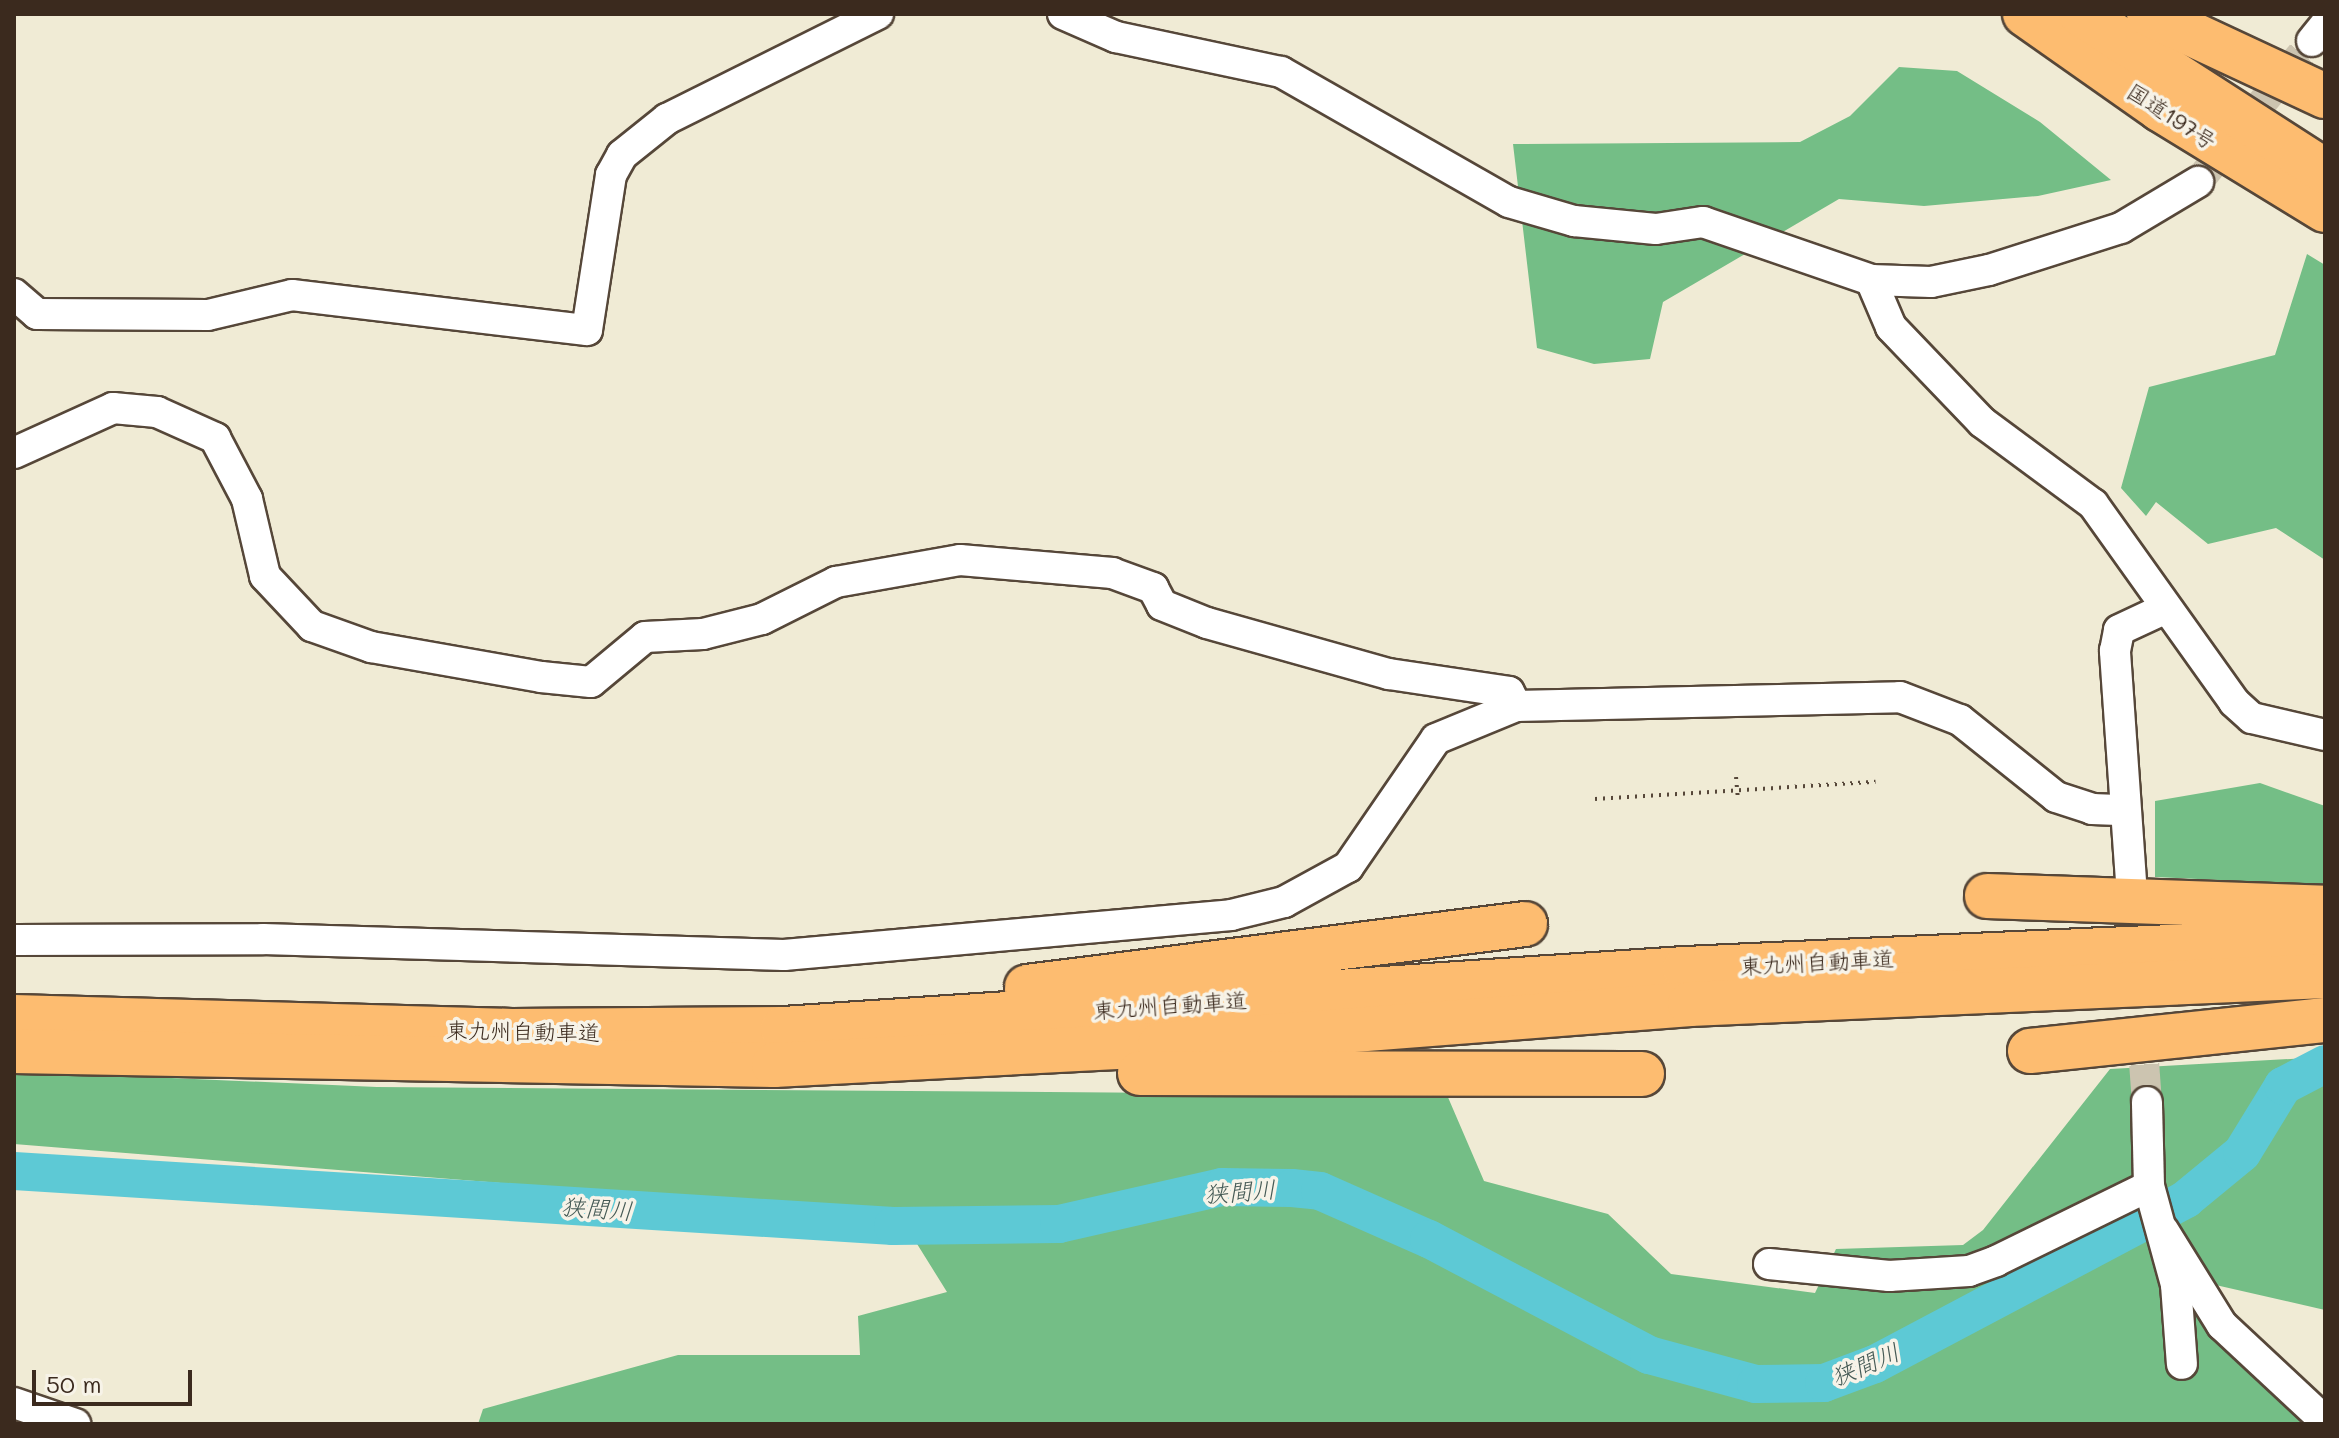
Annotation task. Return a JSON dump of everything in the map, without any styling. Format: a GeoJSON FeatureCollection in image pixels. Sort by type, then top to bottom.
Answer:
{"type":"FeatureCollection","features":[{"type":"Feature","properties":{"kind":"highway","name":"国道197号"},"geometry":{"type":"LineString","coordinates":[[2025,14],[2317,197]]}},
{"type":"Feature","properties":{"kind":"highway","name":"国道197号"},"geometry":{"type":"LineString","coordinates":[[2081,14],[2317,197]]}},
{"type":"Feature","properties":{"kind":"highway"},"geometry":{"type":"LineString","coordinates":[[2149,14],[2325,96]]}},
{"type":"Feature","properties":{"kind":"highway"},"geometry":{"type":"LineString","coordinates":[[1987,896],[2301,947],[2325,908]]}},
{"type":"Feature","properties":{"kind":"highway"},"geometry":{"type":"LineString","coordinates":[[398,1029],[828,1006],[1525,924]]}},
{"type":"Feature","properties":{"kind":"highway","name":"東九州自動車道"},"geometry":{"type":"LineString","coordinates":[[14,1017],[398,1029],[812,1027],[1685,969],[2301,947]]}},
{"type":"Feature","properties":{"kind":"highway","name":"東九州自動車道"},"geometry":{"type":"LineString","coordinates":[[14,1051],[774,1065],[1690,1004],[2301,947]]}},
{"type":"Feature","properties":{"kind":"highway"},"geometry":{"type":"LineString","coordinates":[[2030,1051],[2282,1022],[2325,1020]]}},
{"type":"Feature","properties":{"kind":"highway"},"geometry":{"type":"LineString","coordinates":[[774,1065],[1642,1074]]}},
{"type":"Feature","properties":{"kind":"street"},"geometry":{"type":"LineString","coordinates":[[14,294],[37,314],[208,315],[292,295],[587,330],[611,175],[622,155],[667,119],[878,14]]}},
{"type":"Feature","properties":{"kind":"street"},"geometry":{"type":"LineString","coordinates":[[1063,14],[1116,37],[1281,72],[1509,202],[1574,221],[1656,229],[1703,222],[1871,280],[1931,282],[1989,270],[2121,228],[2198,182]]}},
{"type":"Feature","properties":{"kind":"street"},"geometry":{"type":"LineString","coordinates":[[1871,280],[1891,327],[1982,422],[2093,504],[2164,609],[2252,718],[2325,735]]}},
{"type":"Feature","properties":{"kind":"street"},"geometry":{"type":"LineString","coordinates":[[14,453],[113,408],[157,412],[215,438],[247,499],[265,576],[312,626],[371,647],[541,677],[591,682],[645,637],[703,634],[762,619],[836,582],[960,560],[1112,573],[1153,588],[1162,605],[1207,623],[1389,674],[1509,692],[1516,706]]}},
{"type":"Feature","properties":{"kind":"street"},"geometry":{"type":"LineString","coordinates":[[2131,881],[2115,651],[2119,630],[2164,609]]}},
{"type":"Feature","properties":{"kind":"street"},"geometry":{"type":"LineString","coordinates":[[14,940],[263,939],[784,955],[1231,915],[1284,902],[1348,867],[1436,739],[1516,706],[1900,697],[1960,720],[2056,797],[2092,809],[2125,810]]}},
{"type":"Feature","properties":{"kind":"street"},"geometry":{"type":"LineString","coordinates":[[2147,1102],[2149,1186],[2163,1230],[2182,1364]]}},
{"type":"Feature","properties":{"kind":"street"},"geometry":{"type":"LineString","coordinates":[[1769,1264],[1889,1276],[1969,1271],[2149,1186]]}},
{"type":"Feature","properties":{"kind":"street"},"geometry":{"type":"LineString","coordinates":[[2163,1230],[2222,1325],[2325,1421]]}},
{"type":"Feature","properties":{"kind":"street"},"geometry":{"type":"LineString","coordinates":[[14,1403],[75,1424]]}},
{"type":"Feature","properties":{"kind":"path"},"geometry":{"type":"LineString","coordinates":[[1736,777],[1738,801]]}},
{"type":"Feature","properties":{"kind":"path"},"geometry":{"type":"LineString","coordinates":[[1595,799],[1875,782]]}},
{"type":"Feature","properties":{"kind":"green space"},"geometry":{"type":"Polygon","coordinates":[[[1899,67],[1957,71],[2040,122],[2111,180],[2038,196],[1924,206],[1839,199],[1663,302],[1650,359],[1594,364],[1537,348],[1513,144],[1800,142],[1850,116],[1899,67]]]}},
{"type":"Feature","properties":{"kind":"green space"},"geometry":{"type":"Polygon","coordinates":[[[2307,254],[2325,265],[2325,560],[2276,528],[2208,544],[2156,502],[2146,516],[2121,488],[2149,387],[2275,355],[2307,254]]]}},
{"type":"Feature","properties":{"kind":"green space"},"geometry":{"type":"Polygon","coordinates":[[[2260,783],[2325,806],[2325,885],[2155,877],[2155,801],[2260,783]]]}},
{"type":"Feature","properties":{"kind":"green space"},"geometry":{"type":"Polygon","coordinates":[[[2325,1057],[2325,1310],[2163,1273],[2238,1360],[2310,1424],[478,1424],[483,1409],[678,1355],[860,1355],[858,1316],[947,1292],[899,1215],[14,1144],[14,1071],[377,1087],[1447,1095],[1484,1181],[1608,1214],[1671,1274],[1815,1293],[1836,1249],[1963,1245],[1983,1230],[2110,1069],[2325,1057]]]}},
{"type":"Feature","properties":{"kind":"waterway","name":"狭間川"},"geometry":{"type":"LineString","coordinates":[[14,1171],[893,1226],[1059,1224],[1222,1187],[1320,1191],[1429,1239],[1649,1355],[1756,1384],[1824,1383],[1875,1364],[2186,1199],[2242,1153],[2283,1086],[2325,1064]]}},
{"type":"Feature","properties":{"kind":"tunnel"},"geometry":{"type":"LineString","coordinates":[[2198,182],[2312,41]]}},
{"type":"Feature","properties":{"kind":"tunnel"},"geometry":{"type":"LineString","coordinates":[[2131,885],[2147,1102]]}}]}
